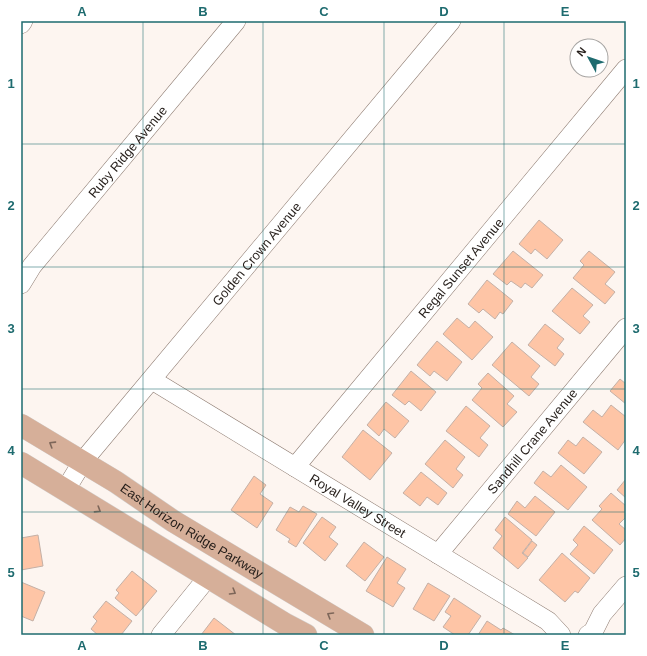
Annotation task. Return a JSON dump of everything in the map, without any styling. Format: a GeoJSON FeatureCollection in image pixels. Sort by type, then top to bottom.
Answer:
{"type":"FeatureCollection","features":[{"type":"Feature","properties":{"kind":"main road","name":"East Horizon Ridge Parkway"},"geometry":{"type":"LineString","coordinates":[[21,425],[83,461],[173,521],[363,635]]}},
{"type":"Feature","properties":{"kind":"main road"},"geometry":{"type":"LineString","coordinates":[[21,462],[285,624],[306,635]]}},
{"type":"Feature","properties":{"kind":"street","name":"Ruby Ridge Avenue"},"geometry":{"type":"LineString","coordinates":[[21,284],[32,266],[236,21]]}},
{"type":"Feature","properties":{"kind":"street","name":"Golden Crown Avenue"},"geometry":{"type":"LineString","coordinates":[[66,489],[83,461],[451,21]]}},
{"type":"Feature","properties":{"kind":"street","name":"Regal Sunset Avenue"},"geometry":{"type":"LineString","coordinates":[[295,467],[626,69]]}},
{"type":"Feature","properties":{"kind":"street","name":"Sandhill Crane Avenue"},"geometry":{"type":"LineString","coordinates":[[438,554],[626,328]]}},
{"type":"Feature","properties":{"kind":"street","name":"Royal Valley Street"},"geometry":{"type":"LineString","coordinates":[[152,380],[548,621],[561,635]]}},
{"type":"Feature","properties":{"kind":"street"},"geometry":{"type":"LineString","coordinates":[[161,635],[208,577]]}},
{"type":"Feature","properties":{"kind":"street"},"geometry":{"type":"LineString","coordinates":[[588,635],[593,632],[602,614],[626,586]]}},
{"type":"Feature","properties":{"kind":"building"},"geometry":{"type":"Polygon","coordinates":[[[539,220],[563,240],[547,259],[535,249],[531,254],[519,244],[539,220]]]}},
{"type":"Feature","properties":{"kind":"building"},"geometry":{"type":"Polygon","coordinates":[[[513,251],[543,275],[532,288],[525,283],[521,288],[511,281],[507,285],[493,274],[513,251]]]}},
{"type":"Feature","properties":{"kind":"building"},"geometry":{"type":"Polygon","coordinates":[[[589,251],[615,272],[605,284],[615,292],[605,304],[573,278],[584,265],[580,261],[589,251]]]}},
{"type":"Feature","properties":{"kind":"building"},"geometry":{"type":"Polygon","coordinates":[[[487,280],[513,301],[503,314],[500,312],[495,319],[483,309],[479,313],[468,304],[487,280]]]}},
{"type":"Feature","properties":{"kind":"building"},"geometry":{"type":"Polygon","coordinates":[[[572,288],[593,305],[583,316],[590,322],[580,334],[552,311],[572,288]]]}},
{"type":"Feature","properties":{"kind":"building"},"geometry":{"type":"Polygon","coordinates":[[[457,318],[469,328],[475,321],[493,337],[472,360],[443,334],[457,318]]]}},
{"type":"Feature","properties":{"kind":"building"},"geometry":{"type":"Polygon","coordinates":[[[545,324],[564,339],[557,348],[564,354],[555,366],[528,345],[545,324]]]}},
{"type":"Feature","properties":{"kind":"building"},"geometry":{"type":"Polygon","coordinates":[[[437,341],[462,362],[447,381],[434,371],[430,376],[417,365],[437,341]]]}},
{"type":"Feature","properties":{"kind":"building"},"geometry":{"type":"Polygon","coordinates":[[[512,342],[540,366],[531,377],[539,384],[529,396],[492,365],[512,342]]]}},
{"type":"Feature","properties":{"kind":"building"},"geometry":{"type":"Polygon","coordinates":[[[411,371],[436,392],[421,411],[409,401],[405,405],[392,395],[411,371]]]}},
{"type":"Feature","properties":{"kind":"building"},"geometry":{"type":"Polygon","coordinates":[[[488,373],[514,396],[507,404],[517,412],[503,427],[472,400],[482,388],[478,384],[488,373]]]}},
{"type":"Feature","properties":{"kind":"building"},"geometry":{"type":"Polygon","coordinates":[[[620,379],[626,384],[626,404],[610,391],[620,379]]]}},
{"type":"Feature","properties":{"kind":"building"},"geometry":{"type":"Polygon","coordinates":[[[386,402],[409,421],[395,438],[384,429],[379,436],[367,425],[386,402]]]}},
{"type":"Feature","properties":{"kind":"building"},"geometry":{"type":"Polygon","coordinates":[[[611,405],[626,417],[626,439],[618,450],[583,422],[593,410],[602,417],[611,405]]]}},
{"type":"Feature","properties":{"kind":"building"},"geometry":{"type":"Polygon","coordinates":[[[466,406],[490,426],[480,438],[488,445],[479,457],[446,431],[466,406]]]}},
{"type":"Feature","properties":{"kind":"building"},"geometry":{"type":"Polygon","coordinates":[[[363,430],[392,453],[370,480],[342,457],[363,430]]]}},
{"type":"Feature","properties":{"kind":"building"},"geometry":{"type":"Polygon","coordinates":[[[583,437],[602,452],[584,474],[558,453],[568,440],[576,446],[583,437]]]}},
{"type":"Feature","properties":{"kind":"building"},"geometry":{"type":"Polygon","coordinates":[[[445,440],[465,457],[456,469],[463,475],[453,488],[425,464],[445,440]]]}},
{"type":"Feature","properties":{"kind":"building"},"geometry":{"type":"Polygon","coordinates":[[[561,465],[587,487],[568,510],[534,483],[543,471],[551,477],[561,465]]]}},
{"type":"Feature","properties":{"kind":"building"},"geometry":{"type":"Polygon","coordinates":[[[421,472],[447,493],[438,505],[427,497],[420,506],[403,493],[421,472]]]}},
{"type":"Feature","properties":{"kind":"building"},"geometry":{"type":"Polygon","coordinates":[[[254,476],[266,485],[260,494],[273,503],[257,528],[231,510],[254,476]]]}},
{"type":"Feature","properties":{"kind":"building"},"geometry":{"type":"Polygon","coordinates":[[[626,479],[626,498],[617,490],[626,479]]]}},
{"type":"Feature","properties":{"kind":"building"},"geometry":{"type":"Polygon","coordinates":[[[611,493],[626,506],[626,517],[619,524],[626,530],[626,538],[620,545],[592,520],[602,509],[599,506],[611,493]]]}},
{"type":"Feature","properties":{"kind":"building"},"geometry":{"type":"Polygon","coordinates":[[[535,496],[555,512],[536,536],[508,514],[517,501],[525,508],[535,496]]]}},
{"type":"Feature","properties":{"kind":"building"},"geometry":{"type":"Polygon","coordinates":[[[303,506],[317,514],[296,547],[288,542],[290,539],[276,530],[290,507],[299,512],[303,506]]]}},
{"type":"Feature","properties":{"kind":"building"},"geometry":{"type":"Polygon","coordinates":[[[322,517],[336,527],[329,537],[338,544],[325,561],[303,543],[322,517]]]}},
{"type":"Feature","properties":{"kind":"building"},"geometry":{"type":"Polygon","coordinates":[[[505,517],[532,540],[522,553],[528,558],[518,569],[493,548],[502,536],[495,530],[505,517]]]}},
{"type":"Feature","properties":{"kind":"building"},"geometry":{"type":"Polygon","coordinates":[[[584,526],[613,550],[594,574],[570,554],[578,545],[573,540],[584,526]]]}},
{"type":"Feature","properties":{"kind":"building"},"geometry":{"type":"Polygon","coordinates":[[[38,535],[43,566],[21,570],[21,538],[38,535]]]}},
{"type":"Feature","properties":{"kind":"building"},"geometry":{"type":"Polygon","coordinates":[[[532,541],[537,545],[528,557],[523,553],[532,541]]]}},
{"type":"Feature","properties":{"kind":"building"},"geometry":{"type":"Polygon","coordinates":[[[364,542],[384,557],[365,581],[346,566],[364,542]]]}},
{"type":"Feature","properties":{"kind":"building"},"geometry":{"type":"Polygon","coordinates":[[[562,553],[590,578],[578,593],[575,591],[565,602],[539,580],[562,553]]]}},
{"type":"Feature","properties":{"kind":"building"},"geometry":{"type":"Polygon","coordinates":[[[387,557],[406,569],[397,583],[405,588],[393,607],[366,591],[387,557]]]}},
{"type":"Feature","properties":{"kind":"building"},"geometry":{"type":"Polygon","coordinates":[[[132,571],[157,591],[136,616],[115,598],[119,593],[116,590],[132,571]]]}},
{"type":"Feature","properties":{"kind":"building"},"geometry":{"type":"Polygon","coordinates":[[[21,582],[45,592],[33,621],[21,616],[21,582]]]}},
{"type":"Feature","properties":{"kind":"building"},"geometry":{"type":"Polygon","coordinates":[[[428,583],[450,596],[434,621],[413,609],[428,583]]]}},
{"type":"Feature","properties":{"kind":"building"},"geometry":{"type":"Polygon","coordinates":[[[454,598],[481,616],[468,635],[455,635],[443,627],[451,616],[445,612],[454,598]]]}},
{"type":"Feature","properties":{"kind":"building"},"geometry":{"type":"Polygon","coordinates":[[[106,601],[132,621],[121,635],[98,635],[91,629],[97,621],[93,617],[106,601]]]}},
{"type":"Feature","properties":{"kind":"building"},"geometry":{"type":"Polygon","coordinates":[[[214,618],[236,635],[201,635],[214,618]]]}},
{"type":"Feature","properties":{"kind":"building"},"geometry":{"type":"Polygon","coordinates":[[[487,621],[501,630],[503,628],[515,635],[478,635],[487,621]]]}}]}
